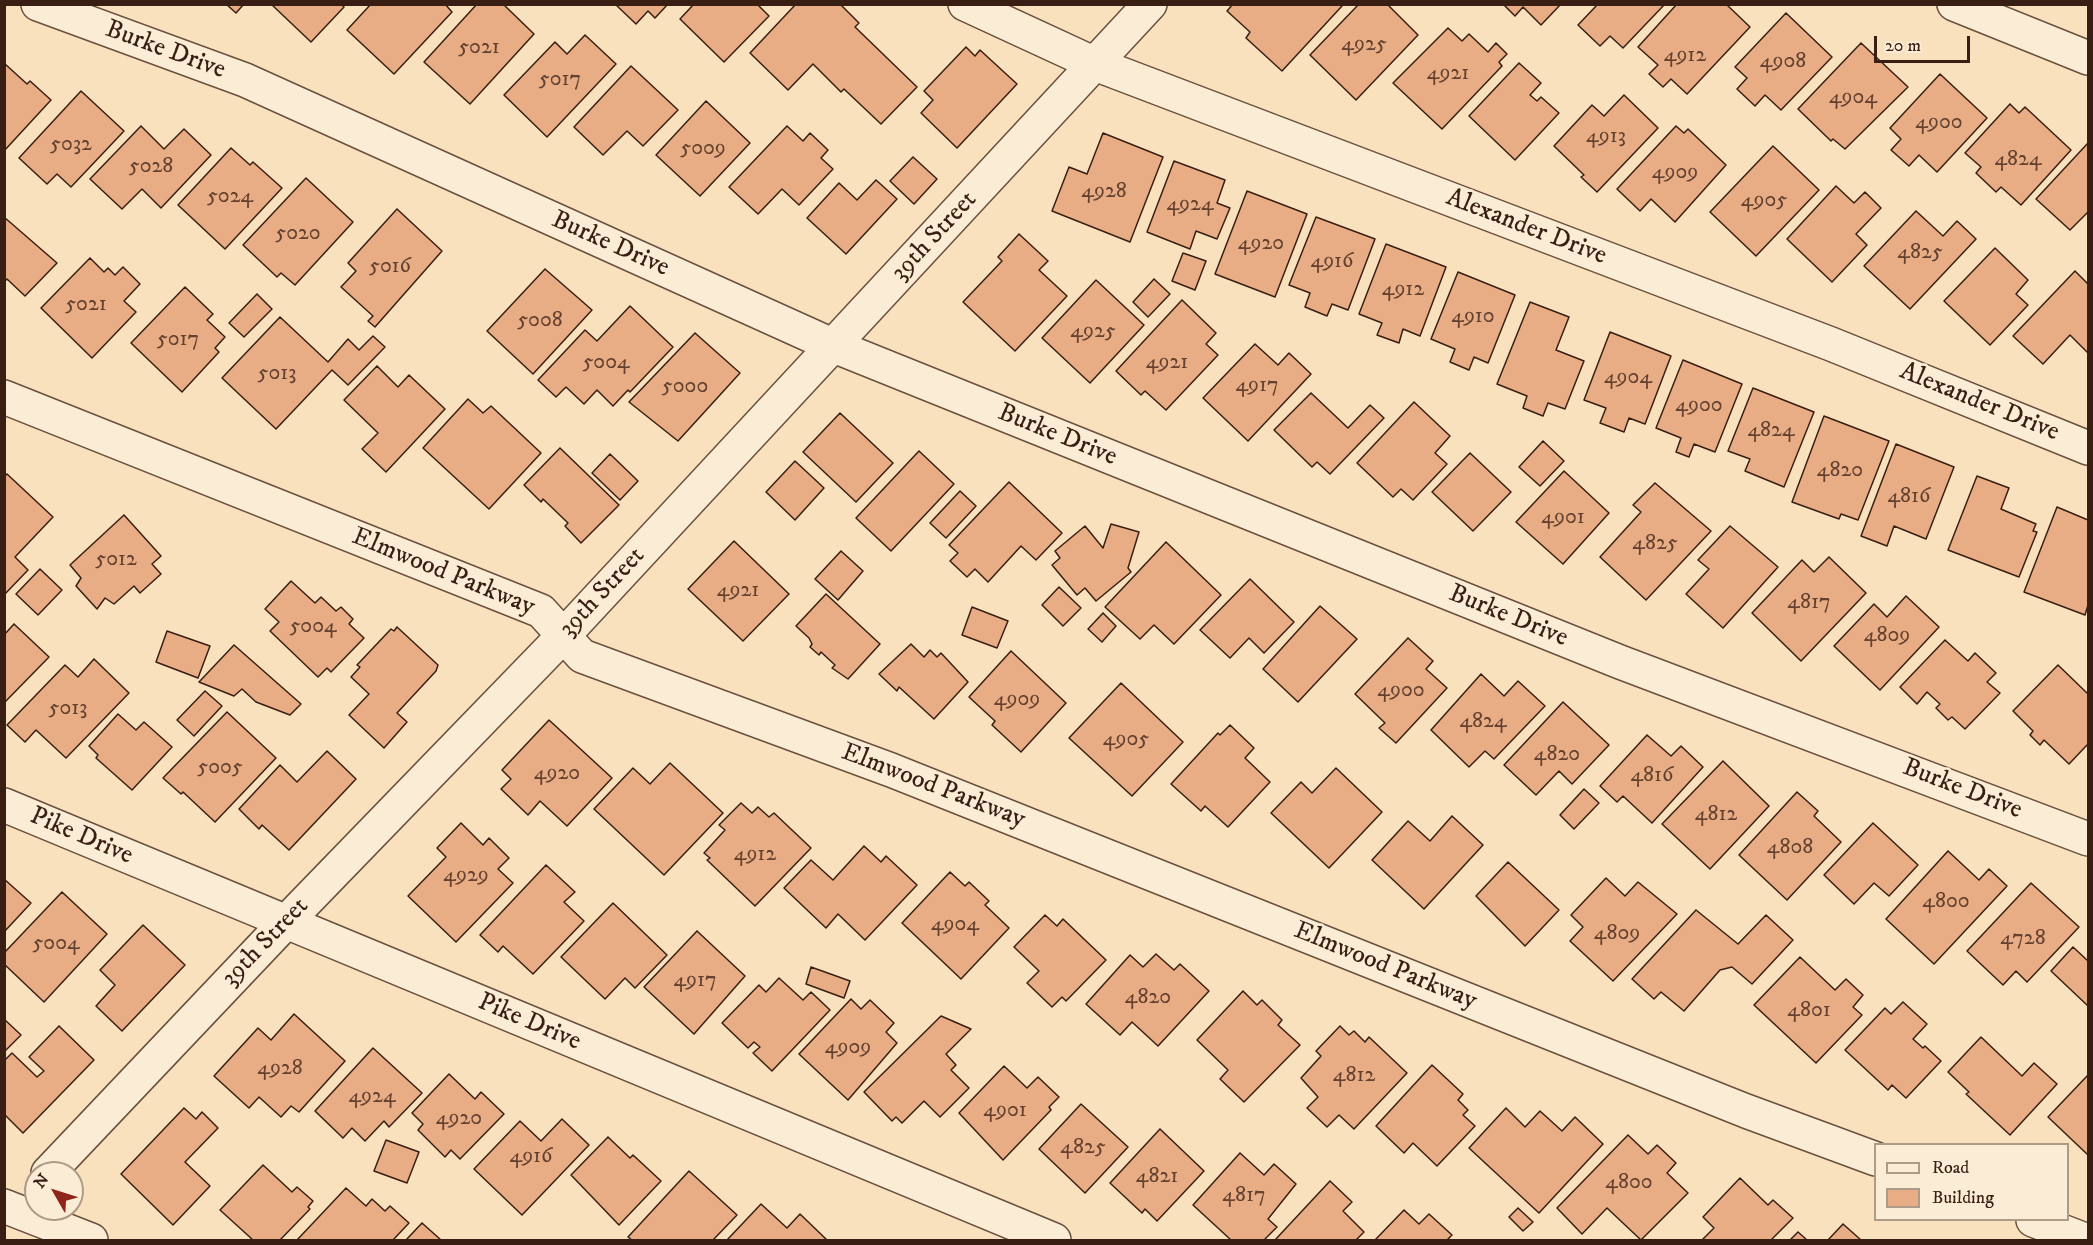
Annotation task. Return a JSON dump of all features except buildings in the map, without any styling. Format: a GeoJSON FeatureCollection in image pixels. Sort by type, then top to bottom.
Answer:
{"type":"FeatureCollection","features":[{"type":"Feature","properties":{"kind":"street","name":"Burke Drive"},"geometry":{"type":"LineString","coordinates":[[38,4],[245,80],[834,346],[1620,662],[2088,839]]}},
{"type":"Feature","properties":{"kind":"street","name":"Alexander Drive"},"geometry":{"type":"LineString","coordinates":[[965,4],[1095,64],[1831,344],[2088,448]]}},
{"type":"Feature","properties":{"kind":"street","name":"39th Street"},"geometry":{"type":"LineString","coordinates":[[59,1161],[286,922],[564,635],[1150,4]]}},
{"type":"Feature","properties":{"kind":"street"},"geometry":{"type":"LineString","coordinates":[[1954,4],[2088,58]]}},
{"type":"Feature","properties":{"kind":"street","name":"Elmwood Parkway"},"geometry":{"type":"LineString","coordinates":[[4,397],[541,611],[582,656],[891,770],[1735,1107],[1874,1159]]}},
{"type":"Feature","properties":{"kind":"street","name":"Pike Drive"},"geometry":{"type":"LineString","coordinates":[[4,805],[1054,1240]]}},
{"type":"Feature","properties":{"kind":"street"},"geometry":{"type":"LineString","coordinates":[[24,1197],[8,1211],[91,1240]]}},
{"type":"Feature","properties":{"kind":"street"},"geometry":{"type":"LineString","coordinates":[[2036,1221],[2085,1240]]}}]}
